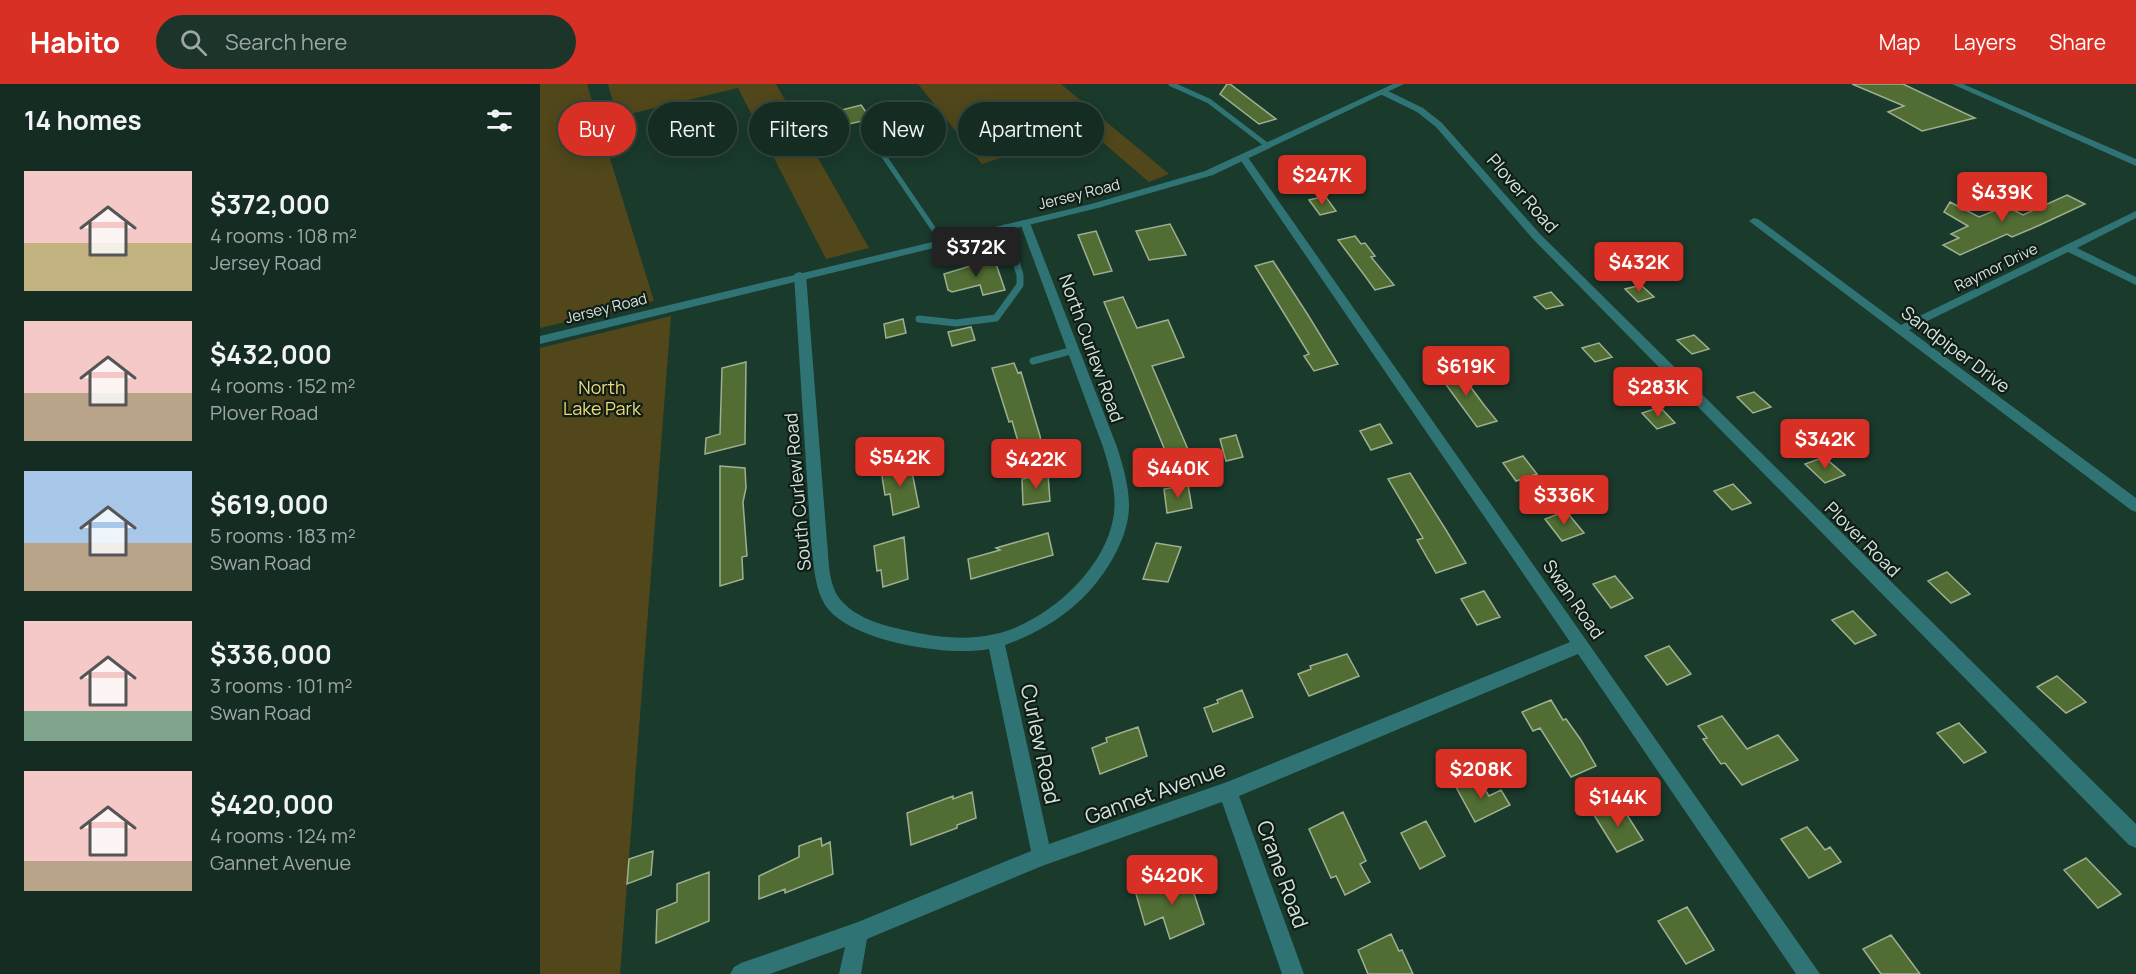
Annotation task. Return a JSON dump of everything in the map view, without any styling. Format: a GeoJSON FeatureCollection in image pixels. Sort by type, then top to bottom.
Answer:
{"type":"FeatureCollection","features":[{"type":"Feature","properties":{"kind":"street","name":"Jersey Road"},"geometry":{"type":"LineString","coordinates":[[540,340],[800,275],[1025,223],[1177,183],[1244,158],[1400,84]]}},
{"type":"Feature","properties":{"kind":"street"},"geometry":{"type":"LineString","coordinates":[[1956,84],[2136,163]]}},
{"type":"Feature","properties":{"kind":"street","name":"Plover Road"},"geometry":{"type":"LineString","coordinates":[[1383,92],[1420,110],[1448,134],[1542,242],[2136,838]]}},
{"type":"Feature","properties":{"kind":"street","name":"Swan Road"},"geometry":{"type":"LineString","coordinates":[[1244,158],[1809,974]]}},
{"type":"Feature","properties":{"kind":"street","name":"Raymor Drive"},"geometry":{"type":"LineString","coordinates":[[1900,330],[2136,214]]}},
{"type":"Feature","properties":{"kind":"street","name":"Sandpiper Drive"},"geometry":{"type":"LineString","coordinates":[[1754,221],[2136,506]]}},
{"type":"Feature","properties":{"kind":"street","name":"North Curlew Road"},"geometry":{"type":"LineString","coordinates":[[996,641],[1058,612],[1082,591],[1108,553],[1117,534],[1123,507],[1116,469],[1074,350],[1025,223]]}},
{"type":"Feature","properties":{"kind":"street"},"geometry":{"type":"LineString","coordinates":[[2069,248],[2136,282]]}},
{"type":"Feature","properties":{"kind":"street","name":"South Curlew Road"},"geometry":{"type":"LineString","coordinates":[[800,275],[819,542],[823,576],[834,604],[863,624],[885,634],[908,639],[955,643],[996,641]]}},
{"type":"Feature","properties":{"kind":"street","name":"Curlew Road"},"geometry":{"type":"LineString","coordinates":[[996,641],[1042,856]]}},
{"type":"Feature","properties":{"kind":"street","name":"Gannet Avenue"},"geometry":{"type":"LineString","coordinates":[[741,974],[858,932],[1042,856],[1228,791],[1582,645]]}},
{"type":"Feature","properties":{"kind":"street","name":"Crane Road"},"geometry":{"type":"LineString","coordinates":[[1228,791],[1293,974]]}},
{"type":"Feature","properties":{"kind":"street"},"geometry":{"type":"LineString","coordinates":[[850,974],[858,932]]}},
{"type":"Feature","properties":{"kind":"lane"},"geometry":{"type":"LineString","coordinates":[[1171,84],[1209,100],[1268,146]]}},
{"type":"Feature","properties":{"kind":"lane"},"geometry":{"type":"LineString","coordinates":[[884,156],[942,242]]}},
{"type":"Feature","properties":{"kind":"lane"},"geometry":{"type":"LineString","coordinates":[[919,319],[956,323],[996,318],[1020,285],[1020,275],[1005,227]]}},
{"type":"Feature","properties":{"kind":"lane"},"geometry":{"type":"LineString","coordinates":[[1033,361],[1074,350]]}},
{"type":"Feature","properties":{"kind":"green space"},"geometry":{"type":"Polygon","coordinates":[[[540,84],[587,84],[593,102],[558,102],[558,156],[609,156],[654,301],[540,328],[540,84]]]}},
{"type":"Feature","properties":{"kind":"green space"},"geometry":{"type":"Polygon","coordinates":[[[608,84],[776,84],[786,102],[749,102],[749,109],[738,88],[680,102],[648,102],[648,110],[636,112],[636,102],[613,102],[608,84]]]}},
{"type":"Feature","properties":{"kind":"green space"},"geometry":{"type":"Polygon","coordinates":[[[918,84],[1061,84],[1083,102],[958,102],[958,134],[946,119],[946,102],[932,102],[918,84]]]}},
{"type":"Feature","properties":{"kind":"green space"},"geometry":{"type":"Polygon","coordinates":[[[1104,120],[1169,174],[1149,182],[1104,143],[1104,120]]]}},
{"type":"Feature","properties":{"kind":"green space"},"geometry":{"type":"Polygon","coordinates":[[[773,156],[817,156],[869,248],[826,259],[773,156]]]}},
{"type":"Feature","properties":{"kind":"green space"},"geometry":{"type":"Polygon","coordinates":[[[976,156],[1007,156],[982,164],[976,156]]]}},
{"type":"Feature","properties":{"kind":"green space","name":"North Lake Park"},"geometry":{"type":"Polygon","coordinates":[[[671,316],[620,974],[540,974],[540,348],[671,316]]]}},
{"type":"Feature","properties":{"kind":"building"},"geometry":{"type":"Polygon","coordinates":[[[1227,84],[1276,119],[1259,124],[1220,94],[1227,84]]]}},
{"type":"Feature","properties":{"kind":"building"},"geometry":{"type":"Polygon","coordinates":[[[1852,84],[1903,84],[1975,118],[1922,131],[1888,112],[1904,106],[1852,84]]]}},
{"type":"Feature","properties":{"kind":"building"},"geometry":{"type":"Polygon","coordinates":[[[861,105],[861,121],[849,124],[849,108],[861,105]]]}},
{"type":"Feature","properties":{"kind":"building"},"geometry":{"type":"Polygon","coordinates":[[[2067,195],[2085,204],[2012,237],[2007,234],[1960,255],[1943,245],[1959,238],[1951,234],[1968,226],[1944,212],[1950,202],[1979,217],[2006,206],[2023,215],[2067,195]]]}},
{"type":"Feature","properties":{"kind":"building"},"geometry":{"type":"Polygon","coordinates":[[[1325,196],[1336,211],[1320,215],[1309,200],[1325,196]]]}},
{"type":"Feature","properties":{"kind":"building"},"geometry":{"type":"Polygon","coordinates":[[[1170,224],[1186,255],[1149,260],[1136,231],[1170,224]]]}},
{"type":"Feature","properties":{"kind":"building"},"geometry":{"type":"Polygon","coordinates":[[[1096,231],[1112,271],[1094,275],[1078,235],[1096,231]]]}},
{"type":"Feature","properties":{"kind":"building"},"geometry":{"type":"Polygon","coordinates":[[[1355,236],[1361,244],[1365,243],[1375,256],[1371,257],[1394,285],[1375,290],[1338,240],[1355,236]]]}},
{"type":"Feature","properties":{"kind":"building"},"geometry":{"type":"Polygon","coordinates":[[[990,260],[992,265],[996,264],[1005,290],[983,295],[980,285],[952,292],[948,290],[944,274],[990,260]]]}},
{"type":"Feature","properties":{"kind":"building"},"geometry":{"type":"Polygon","coordinates":[[[1273,261],[1338,364],[1314,371],[1304,356],[1309,354],[1255,266],[1273,261]]]}},
{"type":"Feature","properties":{"kind":"building"},"geometry":{"type":"Polygon","coordinates":[[[1641,285],[1654,297],[1638,302],[1625,289],[1641,285]]]}},
{"type":"Feature","properties":{"kind":"building"},"geometry":{"type":"Polygon","coordinates":[[[1551,292],[1563,305],[1546,309],[1534,297],[1551,292]]]}},
{"type":"Feature","properties":{"kind":"building"},"geometry":{"type":"Polygon","coordinates":[[[1123,297],[1137,328],[1168,320],[1184,357],[1152,366],[1190,454],[1169,460],[1104,302],[1123,297]]]}},
{"type":"Feature","properties":{"kind":"building"},"geometry":{"type":"Polygon","coordinates":[[[903,319],[906,333],[886,338],[884,324],[903,319]]]}},
{"type":"Feature","properties":{"kind":"building"},"geometry":{"type":"Polygon","coordinates":[[[971,327],[975,340],[952,346],[948,332],[971,327]]]}},
{"type":"Feature","properties":{"kind":"building"},"geometry":{"type":"Polygon","coordinates":[[[1694,335],[1709,349],[1692,354],[1677,340],[1694,335]]]}},
{"type":"Feature","properties":{"kind":"building"},"geometry":{"type":"Polygon","coordinates":[[[1599,343],[1612,357],[1595,362],[1582,348],[1599,343]]]}},
{"type":"Feature","properties":{"kind":"building"},"geometry":{"type":"Polygon","coordinates":[[[746,362],[745,444],[705,454],[706,438],[720,434],[722,368],[746,362]]]}},
{"type":"Feature","properties":{"kind":"building"},"geometry":{"type":"Polygon","coordinates":[[[1014,363],[1018,373],[1021,372],[1041,442],[1020,448],[992,368],[1014,363]]]}},
{"type":"Feature","properties":{"kind":"building"},"geometry":{"type":"Polygon","coordinates":[[[1455,366],[1497,421],[1477,427],[1436,371],[1455,366]]]}},
{"type":"Feature","properties":{"kind":"building"},"geometry":{"type":"Polygon","coordinates":[[[1754,392],[1771,407],[1753,413],[1737,397],[1754,392]]]}},
{"type":"Feature","properties":{"kind":"building"},"geometry":{"type":"Polygon","coordinates":[[[1660,407],[1675,423],[1657,429],[1642,413],[1660,407]]]}},
{"type":"Feature","properties":{"kind":"building"},"geometry":{"type":"Polygon","coordinates":[[[1380,424],[1392,443],[1371,450],[1360,431],[1380,424]]]}},
{"type":"Feature","properties":{"kind":"building"},"geometry":{"type":"Polygon","coordinates":[[[1236,435],[1243,457],[1226,461],[1220,439],[1236,435]]]}},
{"type":"Feature","properties":{"kind":"building"},"geometry":{"type":"Polygon","coordinates":[[[1523,456],[1537,474],[1516,481],[1503,463],[1523,456]]]}},
{"type":"Feature","properties":{"kind":"building"},"geometry":{"type":"Polygon","coordinates":[[[1824,457],[1845,475],[1825,483],[1805,464],[1824,457]]]}},
{"type":"Feature","properties":{"kind":"building"},"geometry":{"type":"Polygon","coordinates":[[[910,462],[919,507],[893,515],[890,494],[885,495],[881,470],[910,462]]]}},
{"type":"Feature","properties":{"kind":"building"},"geometry":{"type":"Polygon","coordinates":[[[720,466],[745,468],[746,488],[743,502],[747,556],[742,557],[743,579],[720,586],[720,466]]]}},
{"type":"Feature","properties":{"kind":"building"},"geometry":{"type":"Polygon","coordinates":[[[1410,473],[1466,563],[1436,573],[1417,540],[1423,538],[1388,479],[1410,473]]]}},
{"type":"Feature","properties":{"kind":"building"},"geometry":{"type":"Polygon","coordinates":[[[1048,474],[1050,501],[1023,505],[1022,479],[1048,474]]]}},
{"type":"Feature","properties":{"kind":"building"},"geometry":{"type":"Polygon","coordinates":[[[1733,484],[1751,503],[1732,510],[1714,491],[1733,484]]]}},
{"type":"Feature","properties":{"kind":"building"},"geometry":{"type":"Polygon","coordinates":[[[1188,485],[1192,508],[1167,513],[1164,489],[1188,485]]]}},
{"type":"Feature","properties":{"kind":"building"},"geometry":{"type":"Polygon","coordinates":[[[1566,511],[1584,533],[1562,541],[1545,519],[1566,511]]]}},
{"type":"Feature","properties":{"kind":"building"},"geometry":{"type":"Polygon","coordinates":[[[1048,533],[1053,555],[971,579],[968,559],[1000,550],[996,548],[1048,533]]]}},
{"type":"Feature","properties":{"kind":"building"},"geometry":{"type":"Polygon","coordinates":[[[904,537],[908,579],[883,587],[881,570],[877,571],[874,546],[904,537]]]}},
{"type":"Feature","properties":{"kind":"building"},"geometry":{"type":"Polygon","coordinates":[[[1156,543],[1181,547],[1168,582],[1143,579],[1156,543]]]}},
{"type":"Feature","properties":{"kind":"building"},"geometry":{"type":"Polygon","coordinates":[[[1947,572],[1970,594],[1951,603],[1928,581],[1947,572]]]}},
{"type":"Feature","properties":{"kind":"building"},"geometry":{"type":"Polygon","coordinates":[[[1615,576],[1633,598],[1611,608],[1593,584],[1615,576]]]}},
{"type":"Feature","properties":{"kind":"building"},"geometry":{"type":"Polygon","coordinates":[[[1484,591],[1500,617],[1477,625],[1461,599],[1484,591]]]}},
{"type":"Feature","properties":{"kind":"building"},"geometry":{"type":"Polygon","coordinates":[[[1853,611],[1876,635],[1855,644],[1832,620],[1853,611]]]}},
{"type":"Feature","properties":{"kind":"building"},"geometry":{"type":"Polygon","coordinates":[[[1669,646],[1691,674],[1667,685],[1645,656],[1669,646]]]}},
{"type":"Feature","properties":{"kind":"building"},"geometry":{"type":"Polygon","coordinates":[[[1347,654],[1359,676],[1309,696],[1298,674],[1311,669],[1310,666],[1347,654]]]}},
{"type":"Feature","properties":{"kind":"building"},"geometry":{"type":"Polygon","coordinates":[[[2057,676],[2086,702],[2066,713],[2037,687],[2057,676]]]}},
{"type":"Feature","properties":{"kind":"building"},"geometry":{"type":"Polygon","coordinates":[[[1242,690],[1253,717],[1213,732],[1204,708],[1242,690]]]}},
{"type":"Feature","properties":{"kind":"building"},"geometry":{"type":"Polygon","coordinates":[[[1551,700],[1563,720],[1566,719],[1581,740],[1596,766],[1571,777],[1540,728],[1533,731],[1522,712],[1551,700]]]}},
{"type":"Feature","properties":{"kind":"building"},"geometry":{"type":"Polygon","coordinates":[[[1722,716],[1747,749],[1778,735],[1798,760],[1742,785],[1725,763],[1721,764],[1703,739],[1707,738],[1698,726],[1722,716]]]}},
{"type":"Feature","properties":{"kind":"building"},"geometry":{"type":"Polygon","coordinates":[[[1959,723],[1986,752],[1964,763],[1937,733],[1959,723]]]}},
{"type":"Feature","properties":{"kind":"building"},"geometry":{"type":"Polygon","coordinates":[[[1138,727],[1147,756],[1100,774],[1092,748],[1107,742],[1106,738],[1138,727]]]}},
{"type":"Feature","properties":{"kind":"building"},"geometry":{"type":"Polygon","coordinates":[[[1477,777],[1489,796],[1501,790],[1510,805],[1475,822],[1456,787],[1477,777]]]}},
{"type":"Feature","properties":{"kind":"building"},"geometry":{"type":"Polygon","coordinates":[[[972,792],[976,818],[957,825],[957,828],[911,845],[907,813],[953,796],[953,799],[972,792]]]}},
{"type":"Feature","properties":{"kind":"building"},"geometry":{"type":"Polygon","coordinates":[[[1620,804],[1643,840],[1617,852],[1594,815],[1620,804]]]}},
{"type":"Feature","properties":{"kind":"building"},"geometry":{"type":"Polygon","coordinates":[[[1343,812],[1366,861],[1360,864],[1370,882],[1345,895],[1336,876],[1331,878],[1309,829],[1343,812]]]}},
{"type":"Feature","properties":{"kind":"building"},"geometry":{"type":"Polygon","coordinates":[[[1426,821],[1445,856],[1420,869],[1401,833],[1426,821]]]}},
{"type":"Feature","properties":{"kind":"building"},"geometry":{"type":"Polygon","coordinates":[[[1807,827],[1825,850],[1830,847],[1841,862],[1809,878],[1781,839],[1807,827]]]}},
{"type":"Feature","properties":{"kind":"building"},"geometry":{"type":"Polygon","coordinates":[[[821,838],[822,846],[830,842],[833,874],[785,893],[785,889],[759,899],[759,876],[799,857],[799,846],[821,838]]]}},
{"type":"Feature","properties":{"kind":"building"},"geometry":{"type":"Polygon","coordinates":[[[653,851],[651,875],[627,884],[629,859],[653,851]]]}},
{"type":"Feature","properties":{"kind":"building"},"geometry":{"type":"Polygon","coordinates":[[[2086,858],[2121,894],[2098,908],[2064,870],[2086,858]]]}},
{"type":"Feature","properties":{"kind":"building"},"geometry":{"type":"Polygon","coordinates":[[[709,872],[709,921],[656,943],[657,910],[677,902],[677,884],[709,872]]]}},
{"type":"Feature","properties":{"kind":"building"},"geometry":{"type":"Polygon","coordinates":[[[1187,872],[1204,924],[1170,939],[1163,917],[1145,925],[1136,894],[1187,872]]]}},
{"type":"Feature","properties":{"kind":"building"},"geometry":{"type":"Polygon","coordinates":[[[1687,907],[1714,950],[1686,964],[1658,921],[1687,907]]]}},
{"type":"Feature","properties":{"kind":"building"},"geometry":{"type":"Polygon","coordinates":[[[1391,934],[1399,951],[1402,950],[1413,974],[1368,974],[1358,950],[1391,934]]]}},
{"type":"Feature","properties":{"kind":"building"},"geometry":{"type":"Polygon","coordinates":[[[1891,935],[1920,974],[1881,974],[1863,949],[1891,935]]]}}]}
